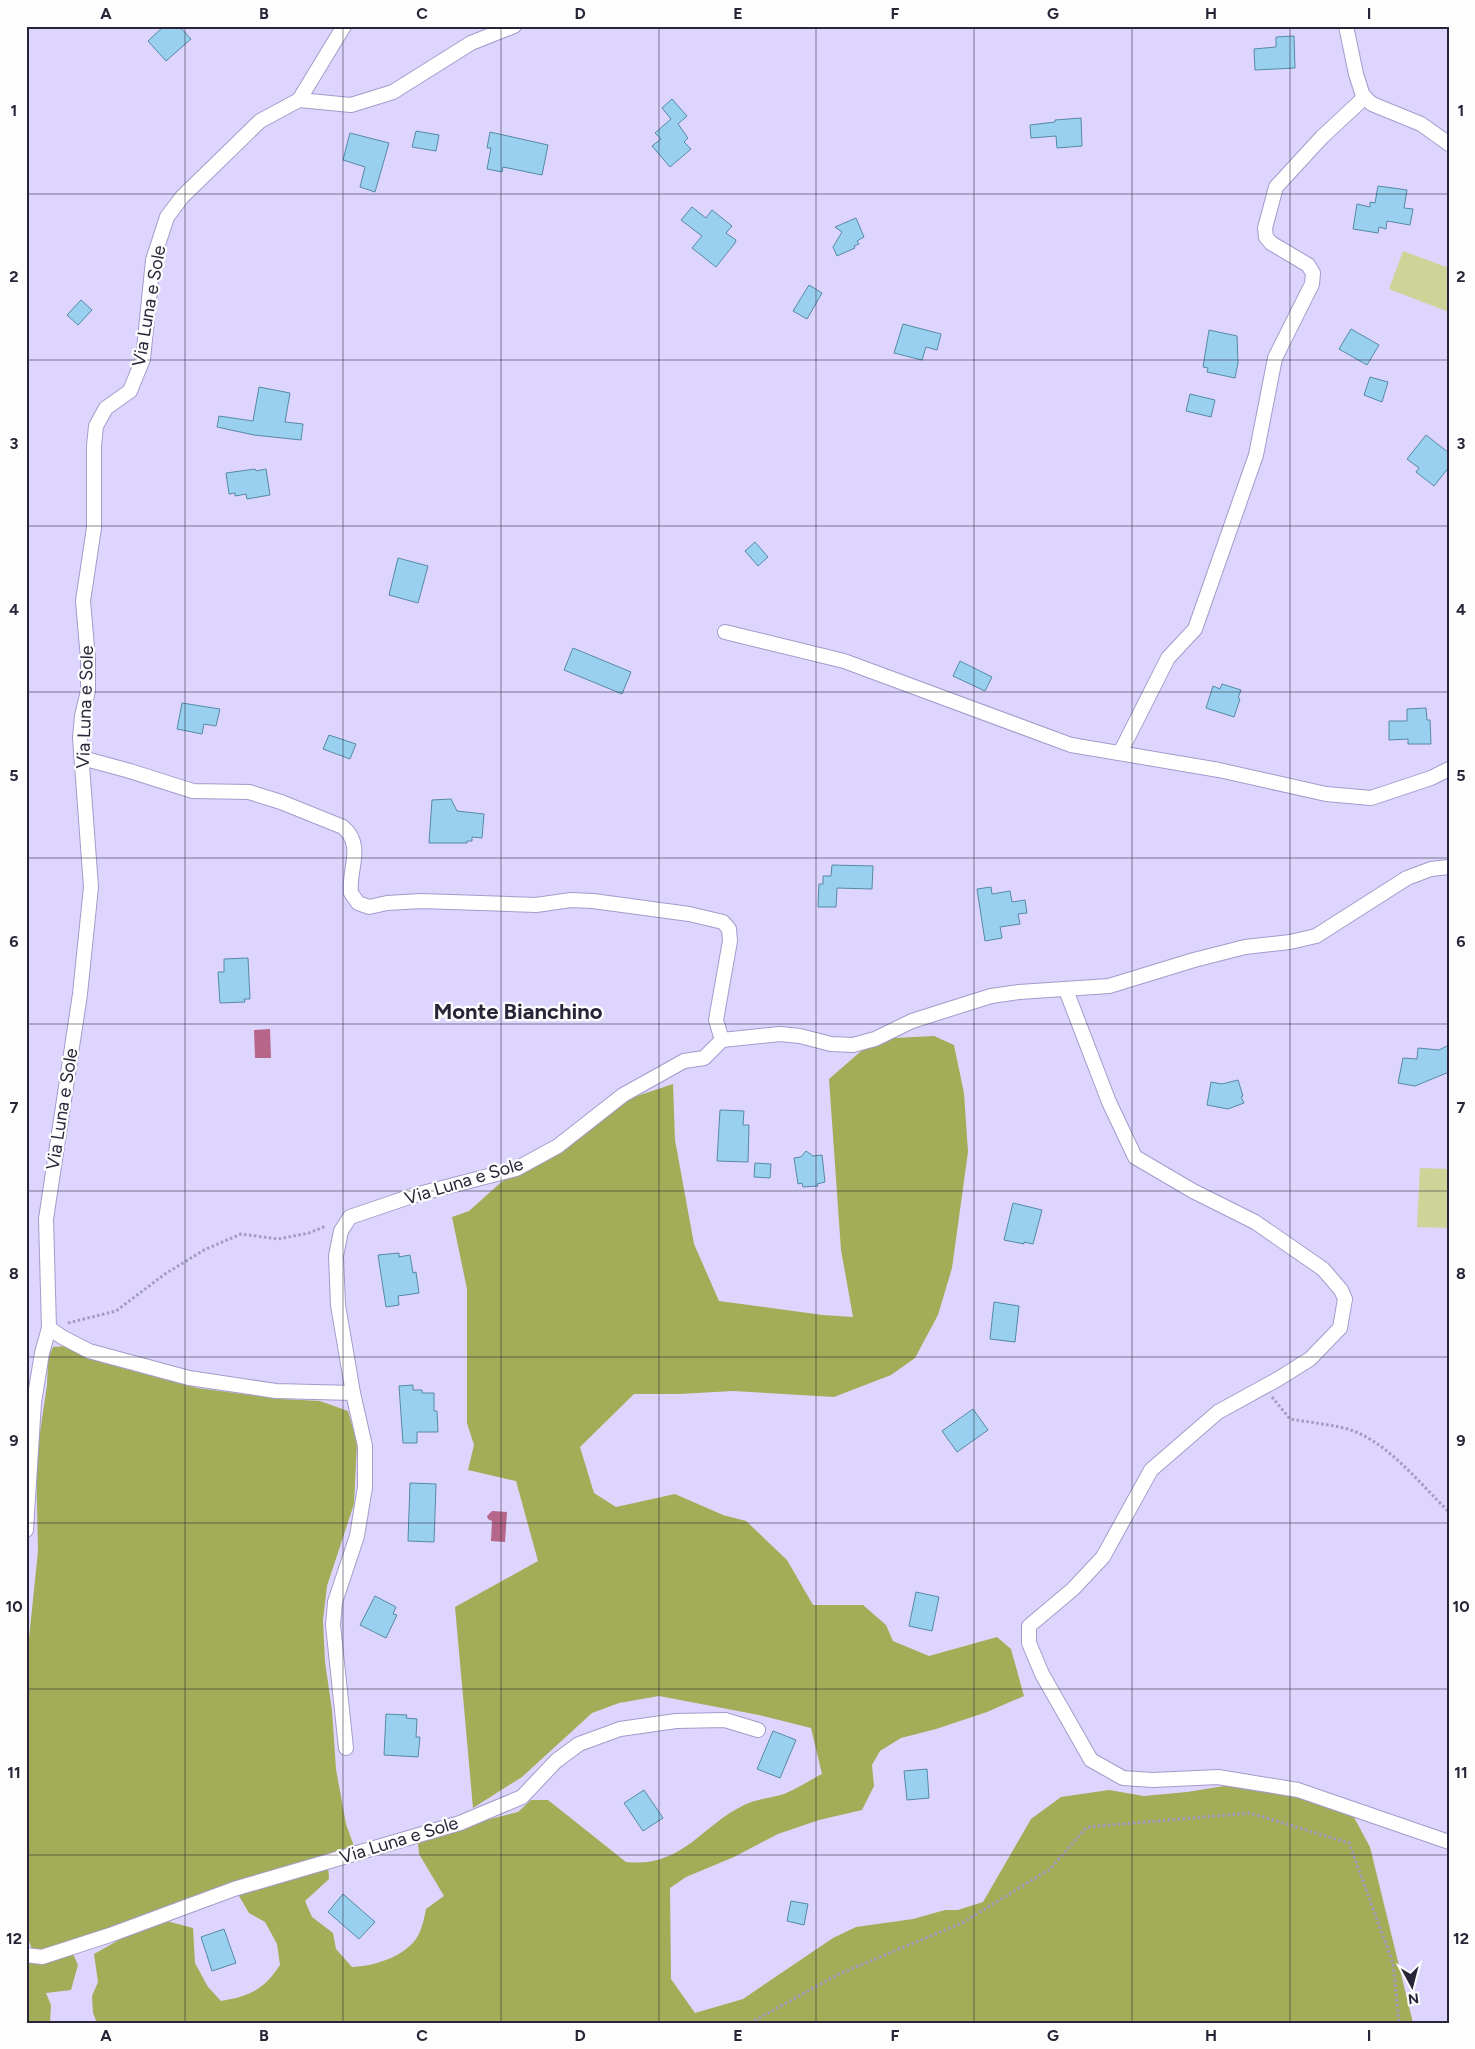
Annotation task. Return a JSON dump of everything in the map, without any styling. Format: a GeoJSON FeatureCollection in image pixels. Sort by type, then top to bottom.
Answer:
{"type":"FeatureCollection","features":[{"type":"Feature","properties":{"kind":"street"},"geometry":{"type":"LineString","coordinates":[[344,26],[299,100],[351,105],[393,92],[472,43],[514,26]]}},
{"type":"Feature","properties":{"kind":"street"},"geometry":{"type":"LineString","coordinates":[[1346,26],[1356,74],[1365,97],[1372,104],[1421,124],[1449,144]]}},
{"type":"Feature","properties":{"kind":"street"},"geometry":{"type":"LineString","coordinates":[[1120,753],[1168,658],[1195,629],[1256,455],[1275,358],[1312,284],[1313,273],[1308,265],[1271,243],[1266,237],[1265,228],[1276,187],[1322,137],[1365,97]]}},
{"type":"Feature","properties":{"kind":"street","name":"Via Luna e Sole"},"geometry":{"type":"LineString","coordinates":[[26,1530],[34,1402],[42,1353],[49,1328],[46,1219],[80,994],[91,887],[80,738],[82,716],[88,691],[88,659],[83,601],[94,528],[94,446],[96,426],[106,408],[130,391],[143,359],[153,260],[168,217],[182,197],[260,121],[299,100]]}},
{"type":"Feature","properties":{"kind":"street"},"geometry":{"type":"LineString","coordinates":[[725,632],[844,661],[1071,745],[1219,770],[1326,794],[1371,798],[1431,778],[1449,769]]}},
{"type":"Feature","properties":{"kind":"street","name":"Via Luna e Sole"},"geometry":{"type":"LineString","coordinates":[[82,758],[193,791],[249,792],[281,802],[343,827],[349,832],[356,846],[351,893],[354,899],[363,906],[369,907],[387,903],[421,901],[536,905],[571,900],[593,901],[689,914],[723,922],[729,929],[730,941],[716,1020],[722,1040],[704,1058],[684,1061],[623,1095],[558,1146],[516,1169],[415,1195],[350,1217]]}},
{"type":"Feature","properties":{"kind":"street"},"geometry":{"type":"LineString","coordinates":[[722,1040],[780,1034],[800,1036],[831,1044],[853,1045],[876,1039],[912,1021],[991,996],[1019,992],[1110,986],[1194,960],[1246,947],[1290,942],[1316,936],[1407,878],[1431,869],[1449,867]]}},
{"type":"Feature","properties":{"kind":"street"},"geometry":{"type":"LineString","coordinates":[[1066,990],[1108,1102],[1135,1157],[1193,1191],[1255,1222],[1323,1269],[1342,1290],[1345,1299],[1340,1328],[1310,1359],[1218,1412],[1151,1470],[1103,1557],[1073,1589],[1029,1626],[1029,1643],[1042,1674],[1091,1760],[1123,1778],[1153,1780],[1218,1776],[1298,1790],[1449,1842]]}},
{"type":"Feature","properties":{"kind":"street"},"geometry":{"type":"LineString","coordinates":[[346,1748],[333,1625],[335,1602],[357,1536],[366,1487],[365,1440],[353,1393],[338,1306],[336,1256],[341,1231],[350,1217]]}},
{"type":"Feature","properties":{"kind":"street"},"geometry":{"type":"LineString","coordinates":[[49,1328],[62,1337],[89,1350],[189,1378],[276,1391],[353,1393]]}},
{"type":"Feature","properties":{"kind":"street","name":"Via Luna e Sole"},"geometry":{"type":"LineString","coordinates":[[26,1955],[42,1957],[110,1935],[234,1889],[460,1823],[522,1798],[556,1761],[579,1744],[620,1729],[676,1721],[725,1720],[758,1730]]}},
{"type":"Feature","properties":{"kind":"path"},"geometry":{"type":"LineString","coordinates":[[49,1328],[116,1310],[165,1274],[204,1250],[241,1234],[278,1239],[310,1233],[350,1217]]}},
{"type":"Feature","properties":{"kind":"path"},"geometry":{"type":"LineString","coordinates":[[1264,1387],[1290,1419],[1345,1428],[1372,1440],[1387,1451],[1449,1512]]}},
{"type":"Feature","properties":{"kind":"path"},"geometry":{"type":"LineString","coordinates":[[750,2023],[839,1974],[962,1923],[1050,1869],[1087,1827],[1250,1813],[1349,1843],[1393,1963],[1399,2023]]}},
{"type":"Feature","properties":{"kind":"green space"},"geometry":{"type":"Polygon","coordinates":[[[1403,251],[1449,268],[1449,312],[1389,289],[1403,251]]]}},
{"type":"Feature","properties":{"kind":"green space"},"geometry":{"type":"Polygon","coordinates":[[[934,1036],[954,1045],[964,1093],[968,1152],[952,1268],[938,1315],[915,1358],[891,1375],[834,1397],[733,1391],[634,1394],[580,1447],[594,1493],[616,1507],[675,1494],[723,1515],[746,1521],[787,1560],[813,1605],[863,1605],[886,1625],[893,1641],[929,1656],[997,1637],[1011,1649],[1024,1696],[987,1712],[936,1729],[901,1738],[880,1751],[872,1765],[874,1786],[862,1810],[819,1820],[778,1834],[734,1857],[686,1877],[670,1888],[671,1979],[695,2013],[743,1999],[833,1938],[856,1927],[913,1919],[945,1910],[958,1910],[983,1902],[1031,1819],[1061,1797],[1109,1790],[1144,1796],[1187,1792],[1249,1782],[1349,1808],[1370,1847],[1413,2023],[97,2023],[93,2013],[92,1996],[98,1982],[94,1954],[126,1936],[167,1921],[193,1928],[195,1963],[208,1987],[221,2001],[240,1997],[262,1986],[280,1965],[277,1944],[265,1922],[249,1913],[239,1896],[247,1889],[328,1865],[329,1879],[305,1901],[312,1917],[333,1933],[336,1949],[352,1967],[369,1965],[387,1960],[410,1946],[420,1932],[426,1909],[444,1896],[419,1854],[418,1844],[426,1835],[518,1812],[531,1800],[548,1800],[626,1862],[645,1862],[662,1859],[677,1852],[744,1805],[784,1794],[822,1774],[811,1728],[759,1715],[659,1696],[619,1703],[592,1713],[522,1777],[473,1808],[455,1607],[538,1561],[516,1481],[468,1470],[474,1445],[467,1423],[467,1289],[452,1217],[469,1211],[516,1169],[610,1105],[673,1084],[675,1140],[694,1244],[719,1301],[823,1315],[853,1317],[841,1250],[829,1079],[875,1039],[934,1036]]]}},
{"type":"Feature","properties":{"kind":"green space"},"geometry":{"type":"Polygon","coordinates":[[[1420,1168],[1449,1169],[1449,1228],[1417,1227],[1420,1168]]]}},
{"type":"Feature","properties":{"kind":"green space"},"geometry":{"type":"Polygon","coordinates":[[[67,1346],[100,1362],[197,1388],[281,1399],[320,1401],[348,1411],[357,1443],[354,1504],[327,1586],[323,1620],[325,1662],[332,1710],[336,1769],[346,1824],[355,1849],[130,1923],[42,1949],[32,1949],[26,1934],[26,1667],[38,1551],[36,1459],[47,1385],[48,1359],[53,1347],[67,1346]]]}},
{"type":"Feature","properties":{"kind":"green space"},"geometry":{"type":"Polygon","coordinates":[[[73,1954],[78,1965],[71,1990],[46,1993],[51,2005],[50,2023],[26,2023],[26,1964],[73,1954]]]}},
{"type":"Feature","properties":{"kind":"shaded area"},"geometry":{"type":"Polygon","coordinates":[[[270,1029],[271,1058],[255,1058],[254,1030],[270,1029]]]}},
{"type":"Feature","properties":{"kind":"shaded area"},"geometry":{"type":"Polygon","coordinates":[[[492,1511],[507,1512],[505,1542],[491,1541],[492,1521],[487,1516],[492,1511]]]}},
{"type":"Feature","properties":{"kind":"building"},"geometry":{"type":"Polygon","coordinates":[[[164,26],[179,26],[191,39],[166,61],[148,41],[164,26]]]}},
{"type":"Feature","properties":{"kind":"building"},"geometry":{"type":"Polygon","coordinates":[[[1294,36],[1295,68],[1255,70],[1254,49],[1276,47],[1276,37],[1294,36]]]}},
{"type":"Feature","properties":{"kind":"building"},"geometry":{"type":"Polygon","coordinates":[[[672,99],[687,116],[678,124],[688,138],[684,142],[691,149],[670,167],[652,146],[661,139],[655,133],[671,119],[662,108],[672,99]]]}},
{"type":"Feature","properties":{"kind":"building"},"geometry":{"type":"Polygon","coordinates":[[[1081,118],[1082,146],[1057,148],[1056,136],[1031,138],[1030,125],[1055,122],[1055,120],[1081,118]]]}},
{"type":"Feature","properties":{"kind":"building"},"geometry":{"type":"Polygon","coordinates":[[[416,131],[439,135],[436,151],[412,147],[416,131]]]}},
{"type":"Feature","properties":{"kind":"building"},"geometry":{"type":"Polygon","coordinates":[[[490,132],[548,145],[542,175],[503,167],[502,172],[487,169],[491,148],[487,148],[490,132]]]}},
{"type":"Feature","properties":{"kind":"building"},"geometry":{"type":"Polygon","coordinates":[[[350,133],[389,143],[375,192],[360,187],[365,167],[343,160],[350,133]]]}},
{"type":"Feature","properties":{"kind":"building"},"geometry":{"type":"Polygon","coordinates":[[[1378,186],[1407,190],[1404,208],[1413,209],[1410,225],[1387,221],[1386,229],[1379,227],[1378,233],[1353,229],[1357,204],[1370,207],[1370,202],[1375,203],[1378,186]]]}},
{"type":"Feature","properties":{"kind":"building"},"geometry":{"type":"Polygon","coordinates":[[[692,207],[706,218],[712,210],[732,226],[726,233],[736,240],[735,243],[716,267],[692,248],[702,236],[681,220],[692,207]]]}},
{"type":"Feature","properties":{"kind":"building"},"geometry":{"type":"Polygon","coordinates":[[[856,218],[864,237],[857,241],[859,244],[854,246],[855,248],[837,256],[833,247],[842,232],[835,227],[856,218]]]}},
{"type":"Feature","properties":{"kind":"building"},"geometry":{"type":"Polygon","coordinates":[[[809,285],[822,293],[807,319],[793,311],[809,285]]]}},
{"type":"Feature","properties":{"kind":"building"},"geometry":{"type":"Polygon","coordinates":[[[81,300],[92,310],[78,325],[67,315],[81,300]]]}},
{"type":"Feature","properties":{"kind":"building"},"geometry":{"type":"Polygon","coordinates":[[[903,324],[941,334],[937,350],[926,347],[922,360],[894,353],[903,324]]]}},
{"type":"Feature","properties":{"kind":"building"},"geometry":{"type":"Polygon","coordinates":[[[1351,329],[1379,345],[1367,365],[1339,349],[1351,329]]]}},
{"type":"Feature","properties":{"kind":"building"},"geometry":{"type":"Polygon","coordinates":[[[1209,330],[1237,336],[1238,363],[1235,378],[1207,372],[1208,368],[1203,367],[1209,330]]]}},
{"type":"Feature","properties":{"kind":"building"},"geometry":{"type":"Polygon","coordinates":[[[1370,377],[1388,382],[1382,402],[1364,395],[1370,377]]]}},
{"type":"Feature","properties":{"kind":"building"},"geometry":{"type":"Polygon","coordinates":[[[259,387],[290,393],[285,422],[303,424],[301,440],[254,435],[217,427],[219,416],[253,421],[259,387]]]}},
{"type":"Feature","properties":{"kind":"building"},"geometry":{"type":"Polygon","coordinates":[[[1190,394],[1215,400],[1211,417],[1186,411],[1190,394]]]}},
{"type":"Feature","properties":{"kind":"building"},"geometry":{"type":"Polygon","coordinates":[[[1426,435],[1449,453],[1449,467],[1434,486],[1416,472],[1419,468],[1407,459],[1426,435]]]}},
{"type":"Feature","properties":{"kind":"building"},"geometry":{"type":"Polygon","coordinates":[[[255,469],[256,471],[266,469],[270,495],[247,499],[246,494],[235,496],[235,493],[229,494],[226,473],[255,469]]]}},
{"type":"Feature","properties":{"kind":"building"},"geometry":{"type":"Polygon","coordinates":[[[755,542],[768,557],[758,566],[745,551],[755,542]]]}},
{"type":"Feature","properties":{"kind":"building"},"geometry":{"type":"Polygon","coordinates":[[[398,558],[428,566],[418,603],[389,595],[398,558]]]}},
{"type":"Feature","properties":{"kind":"building"},"geometry":{"type":"Polygon","coordinates":[[[573,648],[631,672],[622,694],[564,670],[573,648]]]}},
{"type":"Feature","properties":{"kind":"building"},"geometry":{"type":"Polygon","coordinates":[[[960,661],[992,677],[985,691],[953,676],[960,661]]]}},
{"type":"Feature","properties":{"kind":"building"},"geometry":{"type":"Polygon","coordinates":[[[1222,684],[1241,690],[1234,717],[1206,708],[1213,686],[1220,689],[1222,684]]]}},
{"type":"Feature","properties":{"kind":"building"},"geometry":{"type":"Polygon","coordinates":[[[182,703],[220,709],[216,726],[204,724],[202,734],[177,729],[182,703]]]}},
{"type":"Feature","properties":{"kind":"building"},"geometry":{"type":"Polygon","coordinates":[[[1426,708],[1427,720],[1430,720],[1431,744],[1408,744],[1408,739],[1389,740],[1389,721],[1407,721],[1407,709],[1426,708]]]}},
{"type":"Feature","properties":{"kind":"building"},"geometry":{"type":"Polygon","coordinates":[[[329,735],[356,744],[350,759],[323,749],[329,735]]]}},
{"type":"Feature","properties":{"kind":"building"},"geometry":{"type":"Polygon","coordinates":[[[451,799],[457,811],[484,814],[482,838],[472,837],[472,841],[467,841],[467,843],[429,843],[432,800],[451,799]]]}},
{"type":"Feature","properties":{"kind":"building"},"geometry":{"type":"Polygon","coordinates":[[[832,865],[873,866],[872,889],[837,888],[836,907],[818,907],[819,884],[823,884],[823,876],[831,876],[832,865]]]}},
{"type":"Feature","properties":{"kind":"building"},"geometry":{"type":"Polygon","coordinates":[[[991,887],[992,894],[1010,891],[1012,902],[1025,900],[1027,913],[1018,914],[1020,924],[1000,927],[1002,938],[985,941],[977,889],[991,887]]]}},
{"type":"Feature","properties":{"kind":"building"},"geometry":{"type":"Polygon","coordinates":[[[248,958],[250,999],[244,999],[245,1002],[220,1003],[218,972],[224,972],[224,959],[248,958]]]}},
{"type":"Feature","properties":{"kind":"building"},"geometry":{"type":"Polygon","coordinates":[[[1449,1045],[1449,1072],[1415,1086],[1398,1083],[1403,1058],[1417,1059],[1418,1048],[1439,1050],[1449,1045]]]}},
{"type":"Feature","properties":{"kind":"building"},"geometry":{"type":"Polygon","coordinates":[[[1238,1080],[1244,1103],[1228,1109],[1207,1105],[1211,1082],[1222,1084],[1238,1080]]]}},
{"type":"Feature","properties":{"kind":"building"},"geometry":{"type":"Polygon","coordinates":[[[720,1110],[744,1111],[743,1125],[749,1125],[748,1162],[717,1161],[720,1110]]]}},
{"type":"Feature","properties":{"kind":"building"},"geometry":{"type":"Polygon","coordinates":[[[806,1151],[813,1156],[822,1155],[825,1182],[817,1184],[818,1186],[803,1187],[802,1183],[798,1184],[794,1158],[801,1157],[806,1151]]]}},
{"type":"Feature","properties":{"kind":"building"},"geometry":{"type":"Polygon","coordinates":[[[755,1163],[771,1164],[770,1178],[754,1177],[755,1163]]]}},
{"type":"Feature","properties":{"kind":"building"},"geometry":{"type":"Polygon","coordinates":[[[1013,1203],[1042,1210],[1033,1244],[1004,1240],[1013,1203]]]}},
{"type":"Feature","properties":{"kind":"building"},"geometry":{"type":"Polygon","coordinates":[[[399,1253],[399,1257],[410,1255],[413,1273],[416,1272],[419,1293],[398,1296],[399,1305],[386,1307],[378,1255],[399,1253]]]}},
{"type":"Feature","properties":{"kind":"building"},"geometry":{"type":"Polygon","coordinates":[[[994,1302],[1019,1306],[1015,1342],[990,1339],[994,1302]]]}},
{"type":"Feature","properties":{"kind":"building"},"geometry":{"type":"Polygon","coordinates":[[[413,1385],[413,1390],[422,1390],[422,1393],[434,1393],[434,1411],[437,1411],[438,1432],[417,1432],[417,1443],[403,1443],[399,1386],[413,1385]]]}},
{"type":"Feature","properties":{"kind":"building"},"geometry":{"type":"Polygon","coordinates":[[[973,1409],[988,1430],[957,1452],[942,1431],[973,1409]]]}},
{"type":"Feature","properties":{"kind":"building"},"geometry":{"type":"Polygon","coordinates":[[[410,1483],[436,1484],[434,1542],[408,1541],[410,1483]]]}},
{"type":"Feature","properties":{"kind":"building"},"geometry":{"type":"Polygon","coordinates":[[[916,1592],[939,1597],[932,1631],[909,1626],[916,1592]]]}},
{"type":"Feature","properties":{"kind":"building"},"geometry":{"type":"Polygon","coordinates":[[[375,1596],[396,1607],[393,1614],[397,1615],[386,1638],[360,1625],[375,1596]]]}},
{"type":"Feature","properties":{"kind":"building"},"geometry":{"type":"Polygon","coordinates":[[[386,1714],[407,1715],[406,1718],[417,1719],[416,1737],[420,1737],[418,1757],[384,1755],[386,1714]]]}},
{"type":"Feature","properties":{"kind":"building"},"geometry":{"type":"Polygon","coordinates":[[[773,1731],[796,1740],[780,1778],[757,1769],[773,1731]]]}},
{"type":"Feature","properties":{"kind":"building"},"geometry":{"type":"Polygon","coordinates":[[[927,1769],[929,1798],[907,1800],[904,1771],[927,1769]]]}},
{"type":"Feature","properties":{"kind":"building"},"geometry":{"type":"Polygon","coordinates":[[[644,1790],[663,1818],[643,1831],[624,1803],[644,1790]]]}},
{"type":"Feature","properties":{"kind":"building"},"geometry":{"type":"Polygon","coordinates":[[[343,1894],[375,1922],[359,1939],[328,1912],[343,1894]]]}},
{"type":"Feature","properties":{"kind":"building"},"geometry":{"type":"Polygon","coordinates":[[[791,1901],[808,1904],[804,1925],[787,1921],[791,1901]]]}},
{"type":"Feature","properties":{"kind":"building"},"geometry":{"type":"Polygon","coordinates":[[[224,1929],[236,1963],[212,1971],[201,1937],[224,1929]]]}},
{"type":"Feature","properties":{"kind":"district","name":"Monte Bianchino"},"geometry":{"type":"Point","coordinates":[518,1011]}}]}
